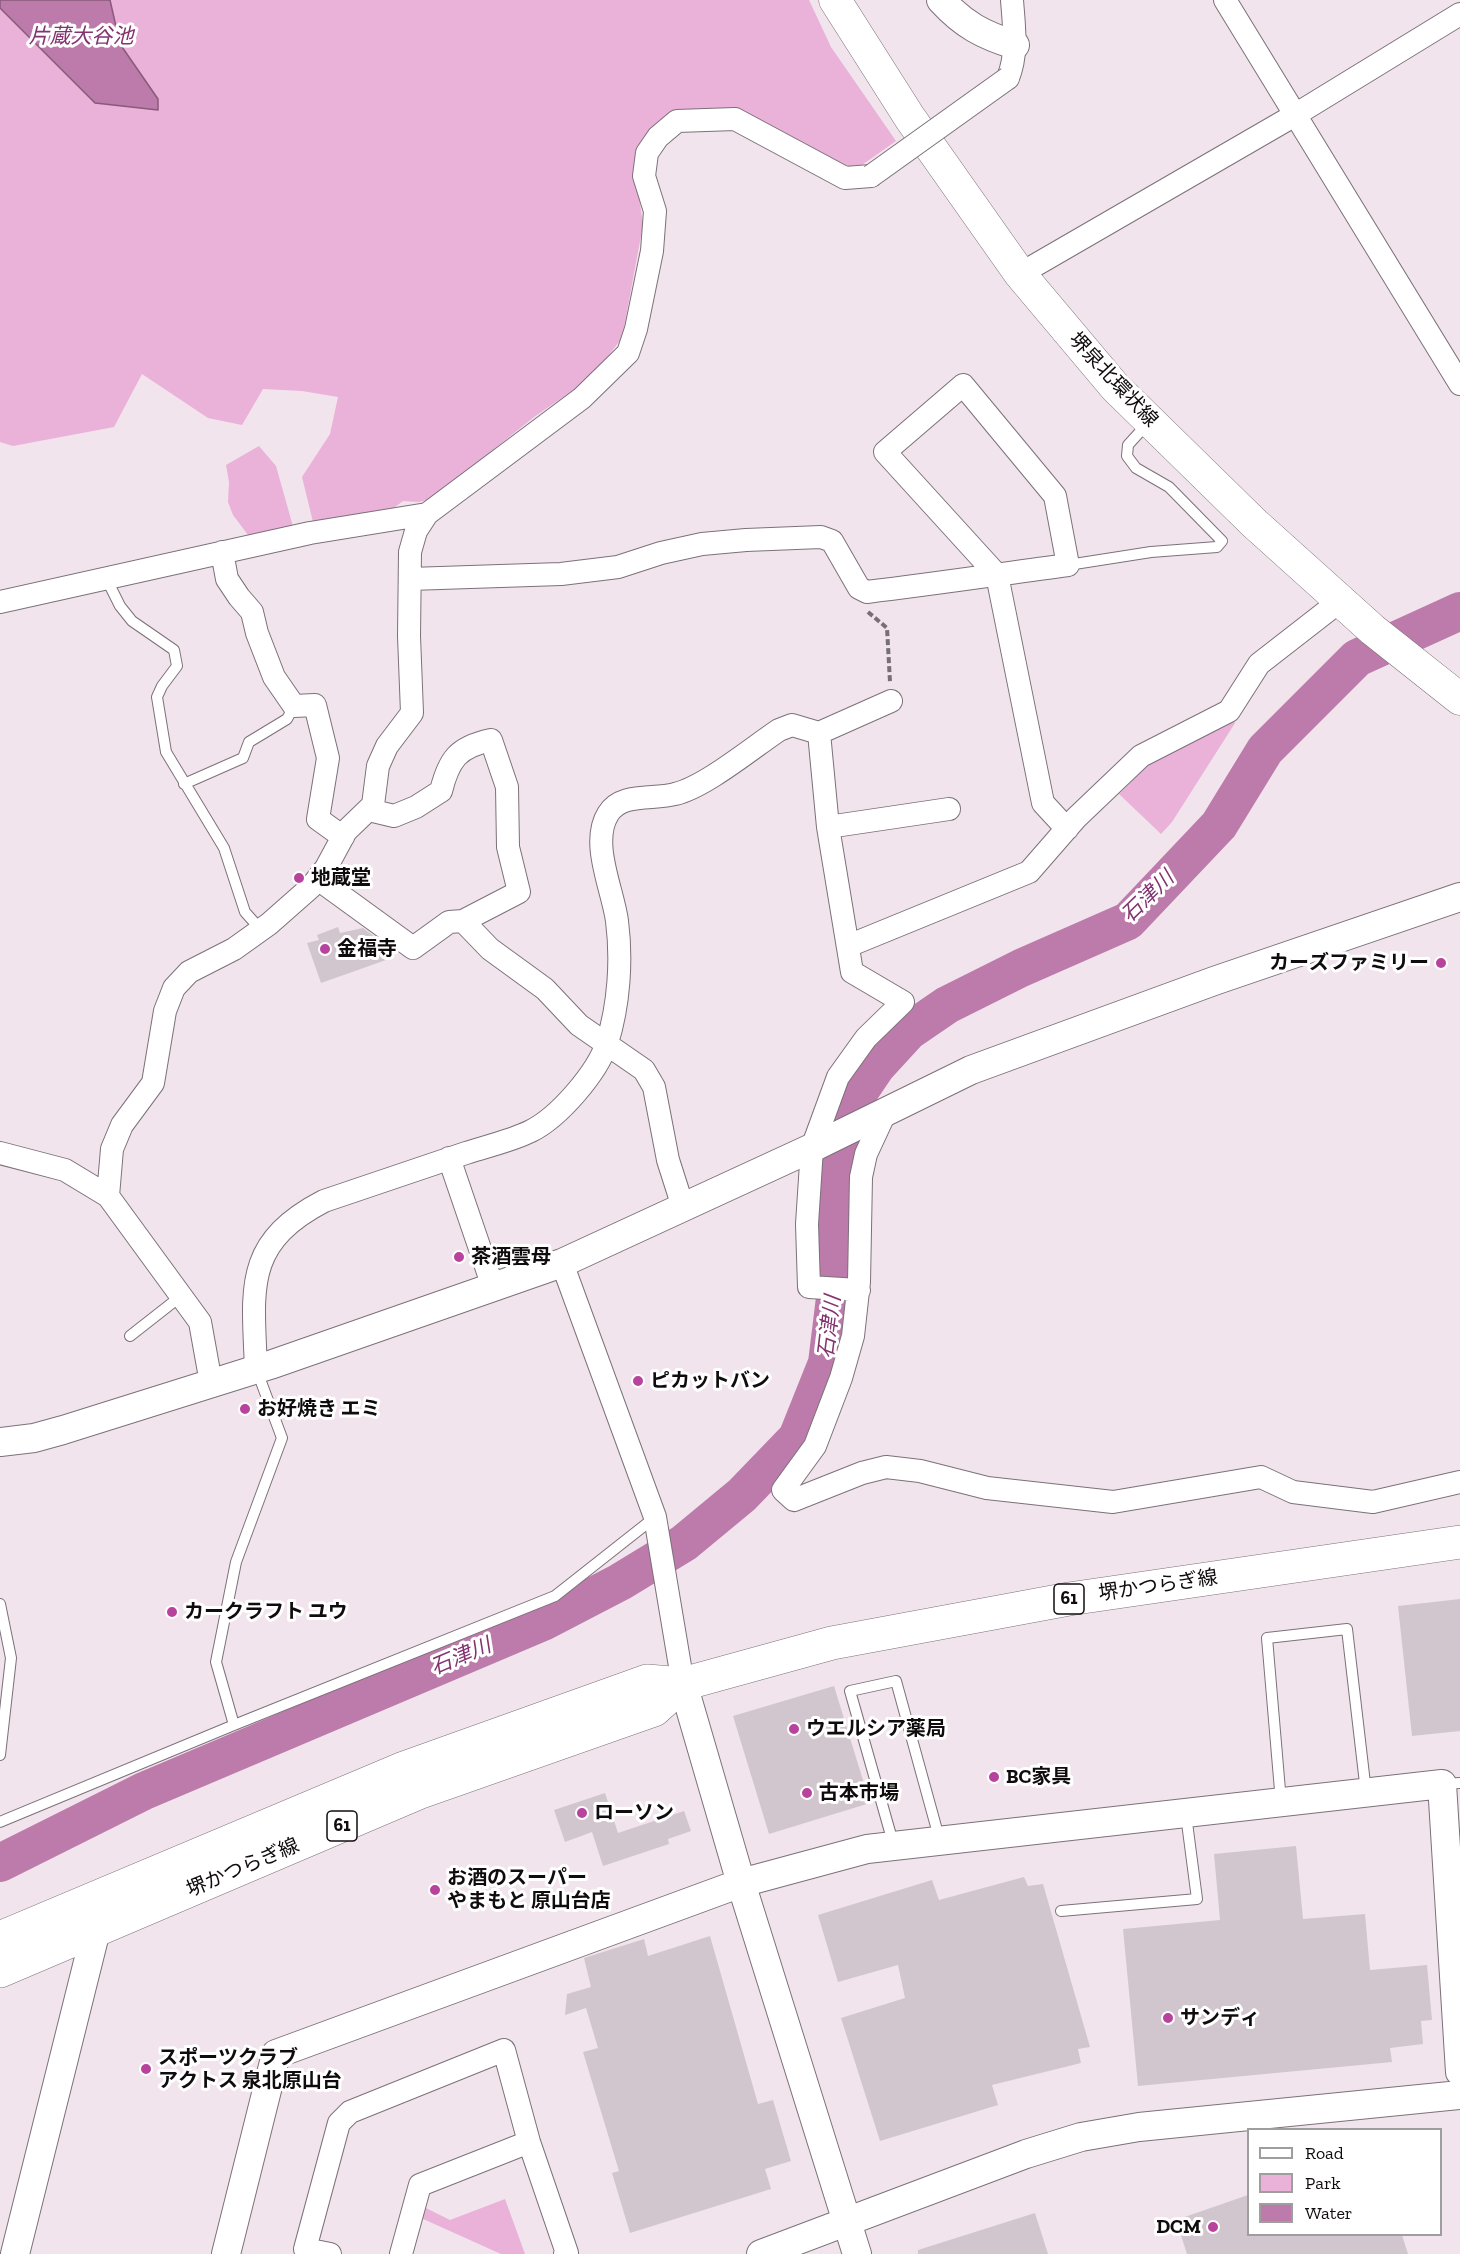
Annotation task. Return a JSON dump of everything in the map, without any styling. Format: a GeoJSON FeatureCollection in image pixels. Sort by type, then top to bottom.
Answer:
{"type":"FeatureCollection","features":[{"type":"Feature","properties":{"kind":"main road","name":"堺泉北環状線"},"geometry":{"type":"LineString","coordinates":[[835,0],[910,118],[1020,274],[1115,387],[1254,523],[1340,601],[1460,699]]}},
{"type":"Feature","properties":{"kind":"main road","name":"堺かつらぎ線"},"geometry":{"type":"LineString","coordinates":[[0,1938],[91,1915],[418,1793],[654,1710],[683,1684],[832,1643],[1069,1599],[1460,1542]]}},
{"type":"Feature","properties":{"kind":"main road","name":"堺かつらぎ線"},"geometry":{"type":"LineString","coordinates":[[0,1971],[91,1915]]}},
{"type":"Feature","properties":{"kind":"street"},"geometry":{"type":"LineString","coordinates":[[941,0],[953,13],[985,35],[1015,45]]}},
{"type":"Feature","properties":{"kind":"street"},"geometry":{"type":"LineString","coordinates":[[108,1196],[112,1149],[122,1125],[153,1083],[165,1011],[174,988],[189,972],[234,948],[261,930],[311,887],[346,831],[373,805],[378,766],[387,746],[412,713],[410,552],[416,531],[427,514],[582,398],[628,353],[636,329],[652,251],[655,211],[644,176],[647,153],[657,137],[677,121],[735,119],[845,178],[871,176],[1008,78],[1013,66],[1015,45],[1012,0]]}},
{"type":"Feature","properties":{"kind":"street"},"geometry":{"type":"LineString","coordinates":[[1225,0],[1460,384]]}},
{"type":"Feature","properties":{"kind":"street"},"geometry":{"type":"LineString","coordinates":[[1020,274],[1295,115],[1460,14]]}},
{"type":"Feature","properties":{"kind":"street"},"geometry":{"type":"LineString","coordinates":[[410,579],[561,574],[618,567],[661,553],[702,544],[822,537],[832,542],[859,588],[867,592],[997,575],[1068,565],[1055,496],[963,385],[885,452],[997,575],[1043,802],[1067,829]]}},
{"type":"Feature","properties":{"kind":"street"},"geometry":{"type":"LineString","coordinates":[[0,602],[310,533],[427,514]]}},
{"type":"Feature","properties":{"kind":"street"},"geometry":{"type":"LineString","coordinates":[[222,552],[227,579],[252,612],[257,633],[274,677],[294,706],[315,705],[327,758],[318,819],[343,837]]}},
{"type":"Feature","properties":{"kind":"street"},"geometry":{"type":"LineString","coordinates":[[848,946],[1029,872],[1067,829],[1141,756],[1229,711],[1259,664],[1340,601]]}},
{"type":"Feature","properties":{"kind":"street"},"geometry":{"type":"LineString","coordinates":[[256,1369],[255,1321],[258,1265],[269,1244],[287,1223],[324,1201],[531,1131],[569,1101],[586,1080],[606,1045],[614,1012],[619,963],[617,921],[601,849],[602,831],[608,815],[615,806],[625,800],[675,794],[697,785],[779,730],[792,725],[819,733],[891,701]]}},
{"type":"Feature","properties":{"kind":"street"},"geometry":{"type":"LineString","coordinates":[[819,733],[828,827],[852,972],[903,1002],[866,1038],[838,1077],[814,1147],[807,1224],[809,1287],[859,1290]]}},
{"type":"Feature","properties":{"kind":"street"},"geometry":{"type":"LineString","coordinates":[[318,879],[414,948],[449,922],[463,921],[519,892],[508,847],[507,787],[491,740],[475,744],[454,757],[446,770],[441,791],[416,807],[394,816],[369,810]]}},
{"type":"Feature","properties":{"kind":"street"},"geometry":{"type":"LineString","coordinates":[[828,827],[949,809]]}},
{"type":"Feature","properties":{"kind":"street"},"geometry":{"type":"LineString","coordinates":[[0,1442],[34,1438],[63,1431],[256,1369],[562,1263],[814,1147],[971,1070],[1214,981],[1460,897]]}},
{"type":"Feature","properties":{"kind":"street"},"geometry":{"type":"LineString","coordinates":[[463,921],[490,949],[545,988],[579,1025],[644,1070],[654,1087],[668,1160],[683,1207]]}},
{"type":"Feature","properties":{"kind":"street"},"geometry":{"type":"LineString","coordinates":[[883,1114],[866,1154],[861,1177],[859,1290],[854,1336],[841,1378],[814,1446],[783,1490],[794,1500],[861,1473],[886,1467],[920,1471],[987,1488],[1113,1502],[1261,1477],[1293,1492],[1373,1502],[1460,1482]]}},
{"type":"Feature","properties":{"kind":"street"},"geometry":{"type":"LineString","coordinates":[[0,1153],[65,1170],[108,1196],[200,1322],[211,1383]]}},
{"type":"Feature","properties":{"kind":"street"},"geometry":{"type":"LineString","coordinates":[[449,1158],[493,1287]]}},
{"type":"Feature","properties":{"kind":"street"},"geometry":{"type":"LineString","coordinates":[[562,1263],[656,1524],[683,1684],[741,1883],[857,2254]]}},
{"type":"Feature","properties":{"kind":"street"},"geometry":{"type":"LineString","coordinates":[[226,2254],[276,2054],[741,1883],[867,1849],[1451,1784],[1460,2072]]}},
{"type":"Feature","properties":{"kind":"street"},"geometry":{"type":"LineString","coordinates":[[15,2254],[91,1915]]}},
{"type":"Feature","properties":{"kind":"street"},"geometry":{"type":"LineString","coordinates":[[330,2254],[305,2249],[339,2123],[350,2112],[504,2050],[529,2142],[567,2253],[565,2254]]}},
{"type":"Feature","properties":{"kind":"street"},"geometry":{"type":"LineString","coordinates":[[760,2254],[1026,2154],[1081,2137],[1139,2127],[1460,2095]]}},
{"type":"Feature","properties":{"kind":"street"},"geometry":{"type":"LineString","coordinates":[[401,2254],[420,2185],[529,2142]]}},
{"type":"Feature","properties":{"kind":"lane"},"geometry":{"type":"LineString","coordinates":[[1068,565],[1151,552],[1217,547],[1222,540],[1169,487],[1136,468],[1127,456],[1128,445],[1151,420]]}},
{"type":"Feature","properties":{"kind":"lane"},"geometry":{"type":"LineString","coordinates":[[106,578],[120,606],[132,621],[174,650],[177,666],[157,697],[166,752],[224,848],[245,912],[261,930]]}},
{"type":"Feature","properties":{"kind":"lane"},"geometry":{"type":"LineString","coordinates":[[184,784],[243,758],[249,742],[287,719],[294,706]]}},
{"type":"Feature","properties":{"kind":"lane"},"geometry":{"type":"LineString","coordinates":[[130,1336],[181,1296]]}},
{"type":"Feature","properties":{"kind":"lane"},"geometry":{"type":"LineString","coordinates":[[234,1725],[216,1662],[236,1562],[282,1438],[256,1369]]}},
{"type":"Feature","properties":{"kind":"lane"},"geometry":{"type":"LineString","coordinates":[[0,1822],[555,1596],[656,1524]]}},
{"type":"Feature","properties":{"kind":"lane"},"geometry":{"type":"LineString","coordinates":[[0,1604],[12,1658],[0,1755]]}},
{"type":"Feature","properties":{"kind":"lane"},"geometry":{"type":"LineString","coordinates":[[1281,1803],[1267,1638],[1347,1629],[1366,1793]]}},
{"type":"Feature","properties":{"kind":"lane"},"geometry":{"type":"LineString","coordinates":[[894,1846],[850,1691],[896,1681],[940,1841]]}},
{"type":"Feature","properties":{"kind":"lane"},"geometry":{"type":"LineString","coordinates":[[1061,1911],[1197,1899],[1186,1813]]}},
{"type":"Feature","properties":{"kind":"path"},"geometry":{"type":"LineString","coordinates":[[867,592],[868,614],[887,628],[891,701]]}},
{"type":"Feature","properties":{"kind":"green space"},"geometry":{"type":"Polygon","coordinates":[[[110,0],[809,0],[831,47],[896,141],[862,165],[837,167],[691,110],[637,181],[643,225],[622,338],[591,378],[534,417],[432,499],[419,502],[403,501],[391,510],[313,522],[302,477],[330,434],[338,397],[302,391],[263,389],[242,425],[208,418],[142,374],[114,427],[13,446],[0,442],[0,8],[95,103],[158,99],[120,44],[110,0]]]}},
{"type":"Feature","properties":{"kind":"green space"},"geometry":{"type":"Polygon","coordinates":[[[259,446],[276,466],[294,530],[251,539],[233,515],[228,502],[229,482],[226,465],[259,446]]]}},
{"type":"Feature","properties":{"kind":"green space"},"geometry":{"type":"Polygon","coordinates":[[[1234,721],[1235,723],[1172,822],[1161,834],[1119,794],[1148,765],[1234,721]]]}},
{"type":"Feature","properties":{"kind":"green space"},"geometry":{"type":"Polygon","coordinates":[[[505,2199],[525,2254],[501,2254],[421,2218],[424,2207],[450,2220],[505,2199]]]}},
{"type":"Feature","properties":{"kind":"water","name":"片蔵大谷池"},"geometry":{"type":"Polygon","coordinates":[[[0,0],[110,0],[120,44],[158,99],[158,110],[95,103],[0,8],[0,0]]]}},
{"type":"Feature","properties":{"kind":"building"},"geometry":{"type":"Polygon","coordinates":[[[338,927],[340,933],[363,928],[379,940],[386,960],[321,983],[307,943],[319,940],[317,935],[338,927]]]}},
{"type":"Feature","properties":{"kind":"building"},"geometry":{"type":"Polygon","coordinates":[[[1460,1599],[1460,1731],[1412,1736],[1398,1606],[1460,1599]]]}},
{"type":"Feature","properties":{"kind":"building"},"geometry":{"type":"Polygon","coordinates":[[[834,1686],[870,1803],[769,1834],[733,1716],[834,1686]]]}},
{"type":"Feature","properties":{"kind":"building"},"geometry":{"type":"Polygon","coordinates":[[[605,1793],[618,1833],[684,1811],[691,1831],[668,1839],[669,1844],[603,1866],[592,1832],[565,1842],[554,1810],[605,1793]]]}},
{"type":"Feature","properties":{"kind":"building"},"geometry":{"type":"Polygon","coordinates":[[[1296,1846],[1303,1919],[1365,1914],[1370,1970],[1427,1965],[1432,2020],[1421,2021],[1423,2044],[1390,2048],[1392,2062],[1138,2086],[1123,1929],[1220,1920],[1214,1854],[1296,1846]]]}},
{"type":"Feature","properties":{"kind":"building"},"geometry":{"type":"Polygon","coordinates":[[[1024,1877],[1028,1886],[1043,1884],[1090,2047],[1078,2049],[1081,2063],[992,2085],[998,2105],[880,2141],[841,2018],[905,1998],[898,1965],[838,1982],[818,1915],[932,1880],[939,1900],[1024,1877]]]}},
{"type":"Feature","properties":{"kind":"building"},"geometry":{"type":"Polygon","coordinates":[[[710,1936],[758,2104],[773,2100],[791,2161],[765,2169],[771,2189],[630,2233],[612,2173],[619,2171],[583,2052],[598,2048],[586,2008],[565,2015],[567,1994],[591,1987],[584,1958],[644,1939],[648,1956],[710,1936]]]}},
{"type":"Feature","properties":{"kind":"building","name":"DCM"},"geometry":{"type":"Polygon","coordinates":[[[1247,2195],[1247,2236],[1402,2236],[1408,2254],[1187,2254],[1176,2220],[1247,2195]]]}},
{"type":"Feature","properties":{"kind":"building"},"geometry":{"type":"Polygon","coordinates":[[[1035,2213],[1048,2254],[918,2254],[918,2250],[1035,2213]]]}},
{"type":"Feature","properties":{"kind":"waterway","name":"石津川"},"geometry":{"type":"LineString","coordinates":[[0,1863],[144,1791],[545,1621],[620,1582],[684,1543],[742,1495],[797,1438],[827,1363],[835,1298],[840,1151],[855,1098],[876,1067],[909,1031],[947,1005],[1021,968],[1128,921],[1219,825],[1265,750],[1357,658],[1460,611]]}},
{"type":"Feature","properties":{"kind":"place","name":"地蔵堂"},"geometry":{"type":"Point","coordinates":[299,878]}},
{"type":"Feature","properties":{"kind":"place","name":"金福寺"},"geometry":{"type":"Point","coordinates":[325,949]}},
{"type":"Feature","properties":{"kind":"place","name":"カーズファミリー"},"geometry":{"type":"Point","coordinates":[1441,963]}},
{"type":"Feature","properties":{"kind":"place","name":"茶酒雲母"},"geometry":{"type":"Point","coordinates":[459,1257]}},
{"type":"Feature","properties":{"kind":"place","name":"ピカットバン"},"geometry":{"type":"Point","coordinates":[638,1381]}},
{"type":"Feature","properties":{"kind":"place","name":"お好焼き エミ"},"geometry":{"type":"Point","coordinates":[245,1409]}},
{"type":"Feature","properties":{"kind":"place","name":"カークラフト ユウ"},"geometry":{"type":"Point","coordinates":[172,1612]}},
{"type":"Feature","properties":{"kind":"place","name":"ウエルシア薬局"},"geometry":{"type":"Point","coordinates":[794,1729]}},
{"type":"Feature","properties":{"kind":"place","name":"BC家具"},"geometry":{"type":"Point","coordinates":[994,1777]}},
{"type":"Feature","properties":{"kind":"place","name":"古本市場"},"geometry":{"type":"Point","coordinates":[807,1793]}},
{"type":"Feature","properties":{"kind":"place","name":"ローソン"},"geometry":{"type":"Point","coordinates":[582,1813]}},
{"type":"Feature","properties":{"kind":"place","name":"お酒のスーパー やまもと 原山台店"},"geometry":{"type":"Point","coordinates":[435,1890]}},
{"type":"Feature","properties":{"kind":"place","name":"サンディ"},"geometry":{"type":"Point","coordinates":[1168,2018]}},
{"type":"Feature","properties":{"kind":"place","name":"スポーツクラブ アクトス 泉北原山台"},"geometry":{"type":"Point","coordinates":[146,2069]}},
{"type":"Feature","properties":{"kind":"place","name":"DCM"},"geometry":{"type":"Point","coordinates":[1213,2227]}}]}
